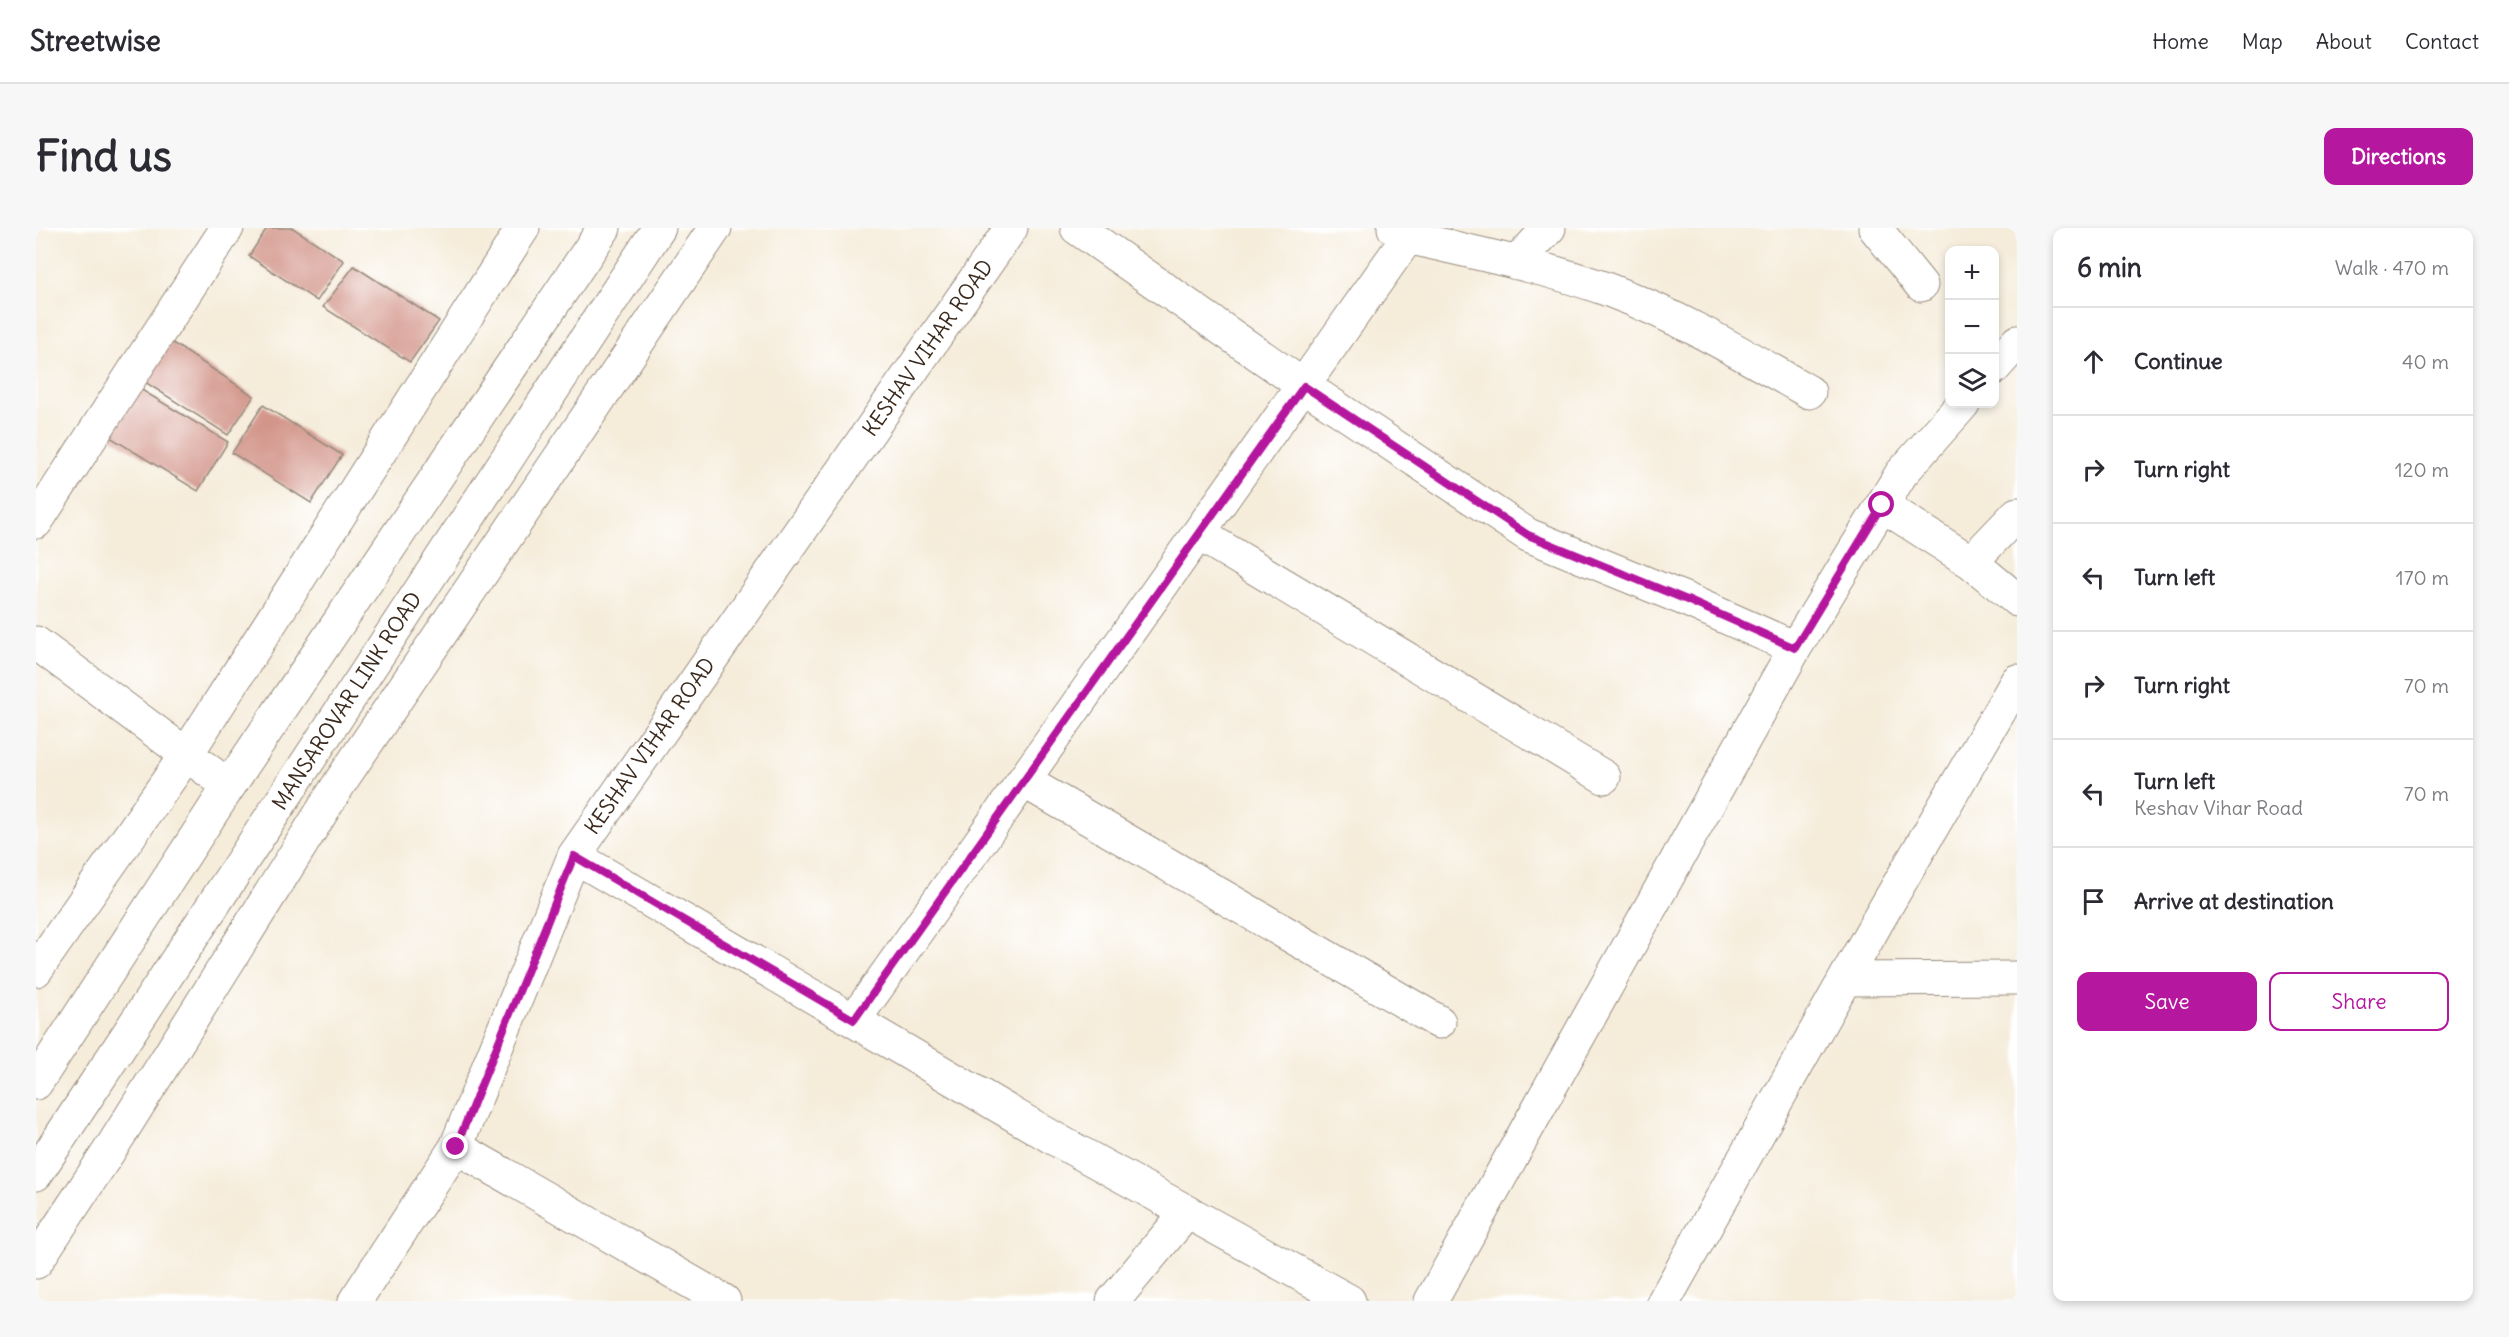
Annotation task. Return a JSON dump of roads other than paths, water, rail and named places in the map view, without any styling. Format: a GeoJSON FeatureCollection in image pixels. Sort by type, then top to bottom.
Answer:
{"type":"FeatureCollection","features":[{"type":"Feature","properties":{"kind":"street"},"geometry":{"type":"LineString","coordinates":[[36,522],[227,228]]}},
{"type":"Feature","properties":{"kind":"street"},"geometry":{"type":"LineString","coordinates":[[36,970],[186,755],[523,228]]}},
{"type":"Feature","properties":{"kind":"street"},"geometry":{"type":"LineString","coordinates":[[36,1083],[229,786],[604,228]]}},
{"type":"Feature","properties":{"kind":"street","name":"MANSAROVAR LINK ROAD"},"geometry":{"type":"LineString","coordinates":[[36,1174],[659,228]]}},
{"type":"Feature","properties":{"kind":"street"},"geometry":{"type":"LineString","coordinates":[[36,1262],[115,1142],[341,781],[715,228]]}},
{"type":"Feature","properties":{"kind":"street","name":"KESHAV VIHAR ROAD"},"geometry":{"type":"LineString","coordinates":[[355,1301],[456,1147],[574,856],[1011,228]]}},
{"type":"Feature","properties":{"kind":"street"},"geometry":{"type":"LineString","coordinates":[[1077,228],[1304,386],[1528,535],[1687,600],[1795,648]]}},
{"type":"Feature","properties":{"kind":"street"},"geometry":{"type":"LineString","coordinates":[[1516,263],[1549,228]]}},
{"type":"Feature","properties":{"kind":"street"},"geometry":{"type":"LineString","coordinates":[[1875,228],[1922,285]]}},
{"type":"Feature","properties":{"kind":"street"},"geometry":{"type":"LineString","coordinates":[[854,1020],[1304,386],[1401,232],[1606,289],[1694,327],[1809,392]]}},
{"type":"Feature","properties":{"kind":"street"},"geometry":{"type":"LineString","coordinates":[[1999,363],[2017,342]]}},
{"type":"Feature","properties":{"kind":"street"},"geometry":{"type":"LineString","coordinates":[[1431,1301],[1795,648],[1901,474],[1959,408]]}},
{"type":"Feature","properties":{"kind":"street"},"geometry":{"type":"LineString","coordinates":[[1882,505],[1971,562],[2017,600]]}},
{"type":"Feature","properties":{"kind":"street"},"geometry":{"type":"LineString","coordinates":[[1971,562],[2017,514]]}},
{"type":"Feature","properties":{"kind":"street"},"geometry":{"type":"LineString","coordinates":[[1199,534],[1604,777]]}},
{"type":"Feature","properties":{"kind":"street"},"geometry":{"type":"LineString","coordinates":[[36,643],[229,786]]}},
{"type":"Feature","properties":{"kind":"street"},"geometry":{"type":"LineString","coordinates":[[1664,1301],[1845,979],[2017,681]]}},
{"type":"Feature","properties":{"kind":"street"},"geometry":{"type":"LineString","coordinates":[[311,757],[341,781]]}},
{"type":"Feature","properties":{"kind":"street"},"geometry":{"type":"LineString","coordinates":[[1024,781],[1439,1022]]}},
{"type":"Feature","properties":{"kind":"street"},"geometry":{"type":"LineString","coordinates":[[574,856],[1055,1139],[1349,1301]]}},
{"type":"Feature","properties":{"kind":"street"},"geometry":{"type":"LineString","coordinates":[[1845,979],[2017,978]]}},
{"type":"Feature","properties":{"kind":"street"},"geometry":{"type":"LineString","coordinates":[[456,1147],[724,1301]]}},
{"type":"Feature","properties":{"kind":"street"},"geometry":{"type":"LineString","coordinates":[[1113,1301],[1187,1212]]}}]}
